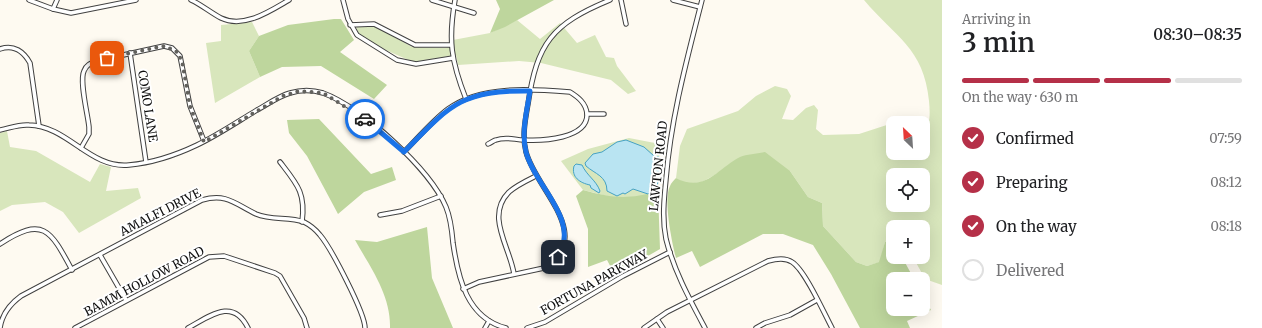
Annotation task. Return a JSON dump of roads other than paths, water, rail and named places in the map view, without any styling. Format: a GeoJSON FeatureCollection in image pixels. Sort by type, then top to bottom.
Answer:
{"type":"FeatureCollection","features":[{"type":"Feature","properties":{"kind":"street"},"geometry":{"type":"LineString","coordinates":[[29,0],[53,9],[71,13],[114,2],[136,0]]}},
{"type":"Feature","properties":{"kind":"street"},"geometry":{"type":"LineString","coordinates":[[53,9],[57,0]]}},
{"type":"Feature","properties":{"kind":"street"},"geometry":{"type":"LineString","coordinates":[[191,0],[219,17],[235,21],[251,19],[289,0]]}},
{"type":"Feature","properties":{"kind":"street"},"geometry":{"type":"LineString","coordinates":[[278,0],[280,5]]}},
{"type":"Feature","properties":{"kind":"street"},"geometry":{"type":"LineString","coordinates":[[343,0],[350,25],[362,39],[397,60],[416,64],[453,58]]}},
{"type":"Feature","properties":{"kind":"street"},"geometry":{"type":"LineString","coordinates":[[432,0],[474,12]]}},
{"type":"Feature","properties":{"kind":"street"},"geometry":{"type":"LineString","coordinates":[[456,0],[450,30],[451,45],[458,78],[466,99]]}},
{"type":"Feature","properties":{"kind":"street"},"geometry":{"type":"LineString","coordinates":[[463,289],[479,282],[537,270],[552,263],[563,249],[565,243],[564,227],[560,216],[536,176],[530,162],[524,140],[530,91],[536,61],[550,38],[574,18],[610,0]]}},
{"type":"Feature","properties":{"kind":"street"},"geometry":{"type":"LineString","coordinates":[[621,0],[626,24]]}},
{"type":"Feature","properties":{"kind":"street"},"geometry":{"type":"LineString","coordinates":[[673,0],[700,7]]}},
{"type":"Feature","properties":{"kind":"street","name":"LAWTON ROAD"},"geometry":{"type":"LineString","coordinates":[[702,0],[682,76],[670,133],[663,211],[664,224],[670,252],[690,300],[705,328]]}},
{"type":"Feature","properties":{"kind":"street"},"geometry":{"type":"LineString","coordinates":[[350,25],[374,24],[415,45],[451,45]]}},
{"type":"Feature","properties":{"kind":"street"},"geometry":{"type":"LineString","coordinates":[[81,148],[89,134],[82,80],[84,69],[96,60],[164,46],[176,51],[182,61],[190,106],[204,142]]}},
{"type":"Feature","properties":{"kind":"street"},"geometry":{"type":"LineString","coordinates":[[0,49],[10,47],[18,50],[26,56],[30,63],[39,126]]}},
{"type":"Feature","properties":{"kind":"street","name":"COMO LANE"},"geometry":{"type":"LineString","coordinates":[[130,53],[146,162]]}},
{"type":"Feature","properties":{"kind":"street"},"geometry":{"type":"LineString","coordinates":[[0,130],[21,125],[39,126],[59,133],[98,159],[115,165],[127,165],[146,162],[179,153],[204,142],[283,96],[299,91],[323,93],[356,112],[404,152],[426,176],[441,196],[450,218],[456,263],[463,289],[473,307],[489,321],[506,328]]}},
{"type":"Feature","properties":{"kind":"street"},"geometry":{"type":"LineString","coordinates":[[404,152],[448,109],[466,99],[494,91],[570,92],[582,102],[587,114],[581,127],[570,135],[524,140],[510,138],[496,139],[488,144]]}},
{"type":"Feature","properties":{"kind":"street"},"geometry":{"type":"LineString","coordinates":[[587,114],[604,114]]}},
{"type":"Feature","properties":{"kind":"street"},"geometry":{"type":"LineString","coordinates":[[280,162],[300,189],[304,210],[302,222],[313,228],[325,243],[361,310],[365,328]]}},
{"type":"Feature","properties":{"kind":"street"},"geometry":{"type":"LineString","coordinates":[[514,274],[513,264],[498,224],[500,209],[510,192],[536,176]]}},
{"type":"Feature","properties":{"kind":"street"},"geometry":{"type":"LineString","coordinates":[[380,215],[402,211],[441,196]]}},
{"type":"Feature","properties":{"kind":"street","name":"AMALFI DRIVE"},"geometry":{"type":"LineString","coordinates":[[0,328],[0,322],[7,309],[13,302],[189,207],[211,198],[226,198],[267,218],[302,222]]}},
{"type":"Feature","properties":{"kind":"street"},"geometry":{"type":"LineString","coordinates":[[0,244],[15,234],[30,228],[46,231],[58,244],[72,270]]}},
{"type":"Feature","properties":{"kind":"street","name":"FORTUNA PARKWAY"},"geometry":{"type":"LineString","coordinates":[[527,328],[545,322],[624,276],[670,252]]}},
{"type":"Feature","properties":{"kind":"street"},"geometry":{"type":"LineString","coordinates":[[100,255],[126,300]]}},
{"type":"Feature","properties":{"kind":"street","name":"BAMM HOLLOW ROAD"},"geometry":{"type":"LineString","coordinates":[[75,328],[209,257],[224,256],[280,276],[304,318],[307,328]]}},
{"type":"Feature","properties":{"kind":"street"},"geometry":{"type":"LineString","coordinates":[[644,328],[657,318],[690,300],[768,260],[775,259],[788,260],[798,267],[832,328]]}},
{"type":"Feature","properties":{"kind":"street"},"geometry":{"type":"LineString","coordinates":[[756,328],[765,323],[790,316],[817,300]]}},
{"type":"Feature","properties":{"kind":"street"},"geometry":{"type":"LineString","coordinates":[[188,328],[221,312],[230,311],[239,315],[248,328]]}},
{"type":"Feature","properties":{"kind":"street"},"geometry":{"type":"LineString","coordinates":[[657,318],[663,328]]}},
{"type":"Feature","properties":{"kind":"street"},"geometry":{"type":"LineString","coordinates":[[485,328],[489,321]]}},
{"type":"Feature","properties":{"kind":"water"},"geometry":{"type":"Polygon","coordinates":[[[626,140],[644,147],[654,156],[659,157],[661,170],[657,186],[648,194],[633,189],[625,194],[623,193],[617,196],[607,191],[603,179],[586,166],[585,163],[593,154],[602,152],[617,142],[626,140]]]}},
{"type":"Feature","properties":{"kind":"water"},"geometry":{"type":"Polygon","coordinates":[[[576,164],[582,165],[598,187],[600,191],[599,193],[591,188],[590,185],[577,179],[573,170],[576,164]]]}}]}
